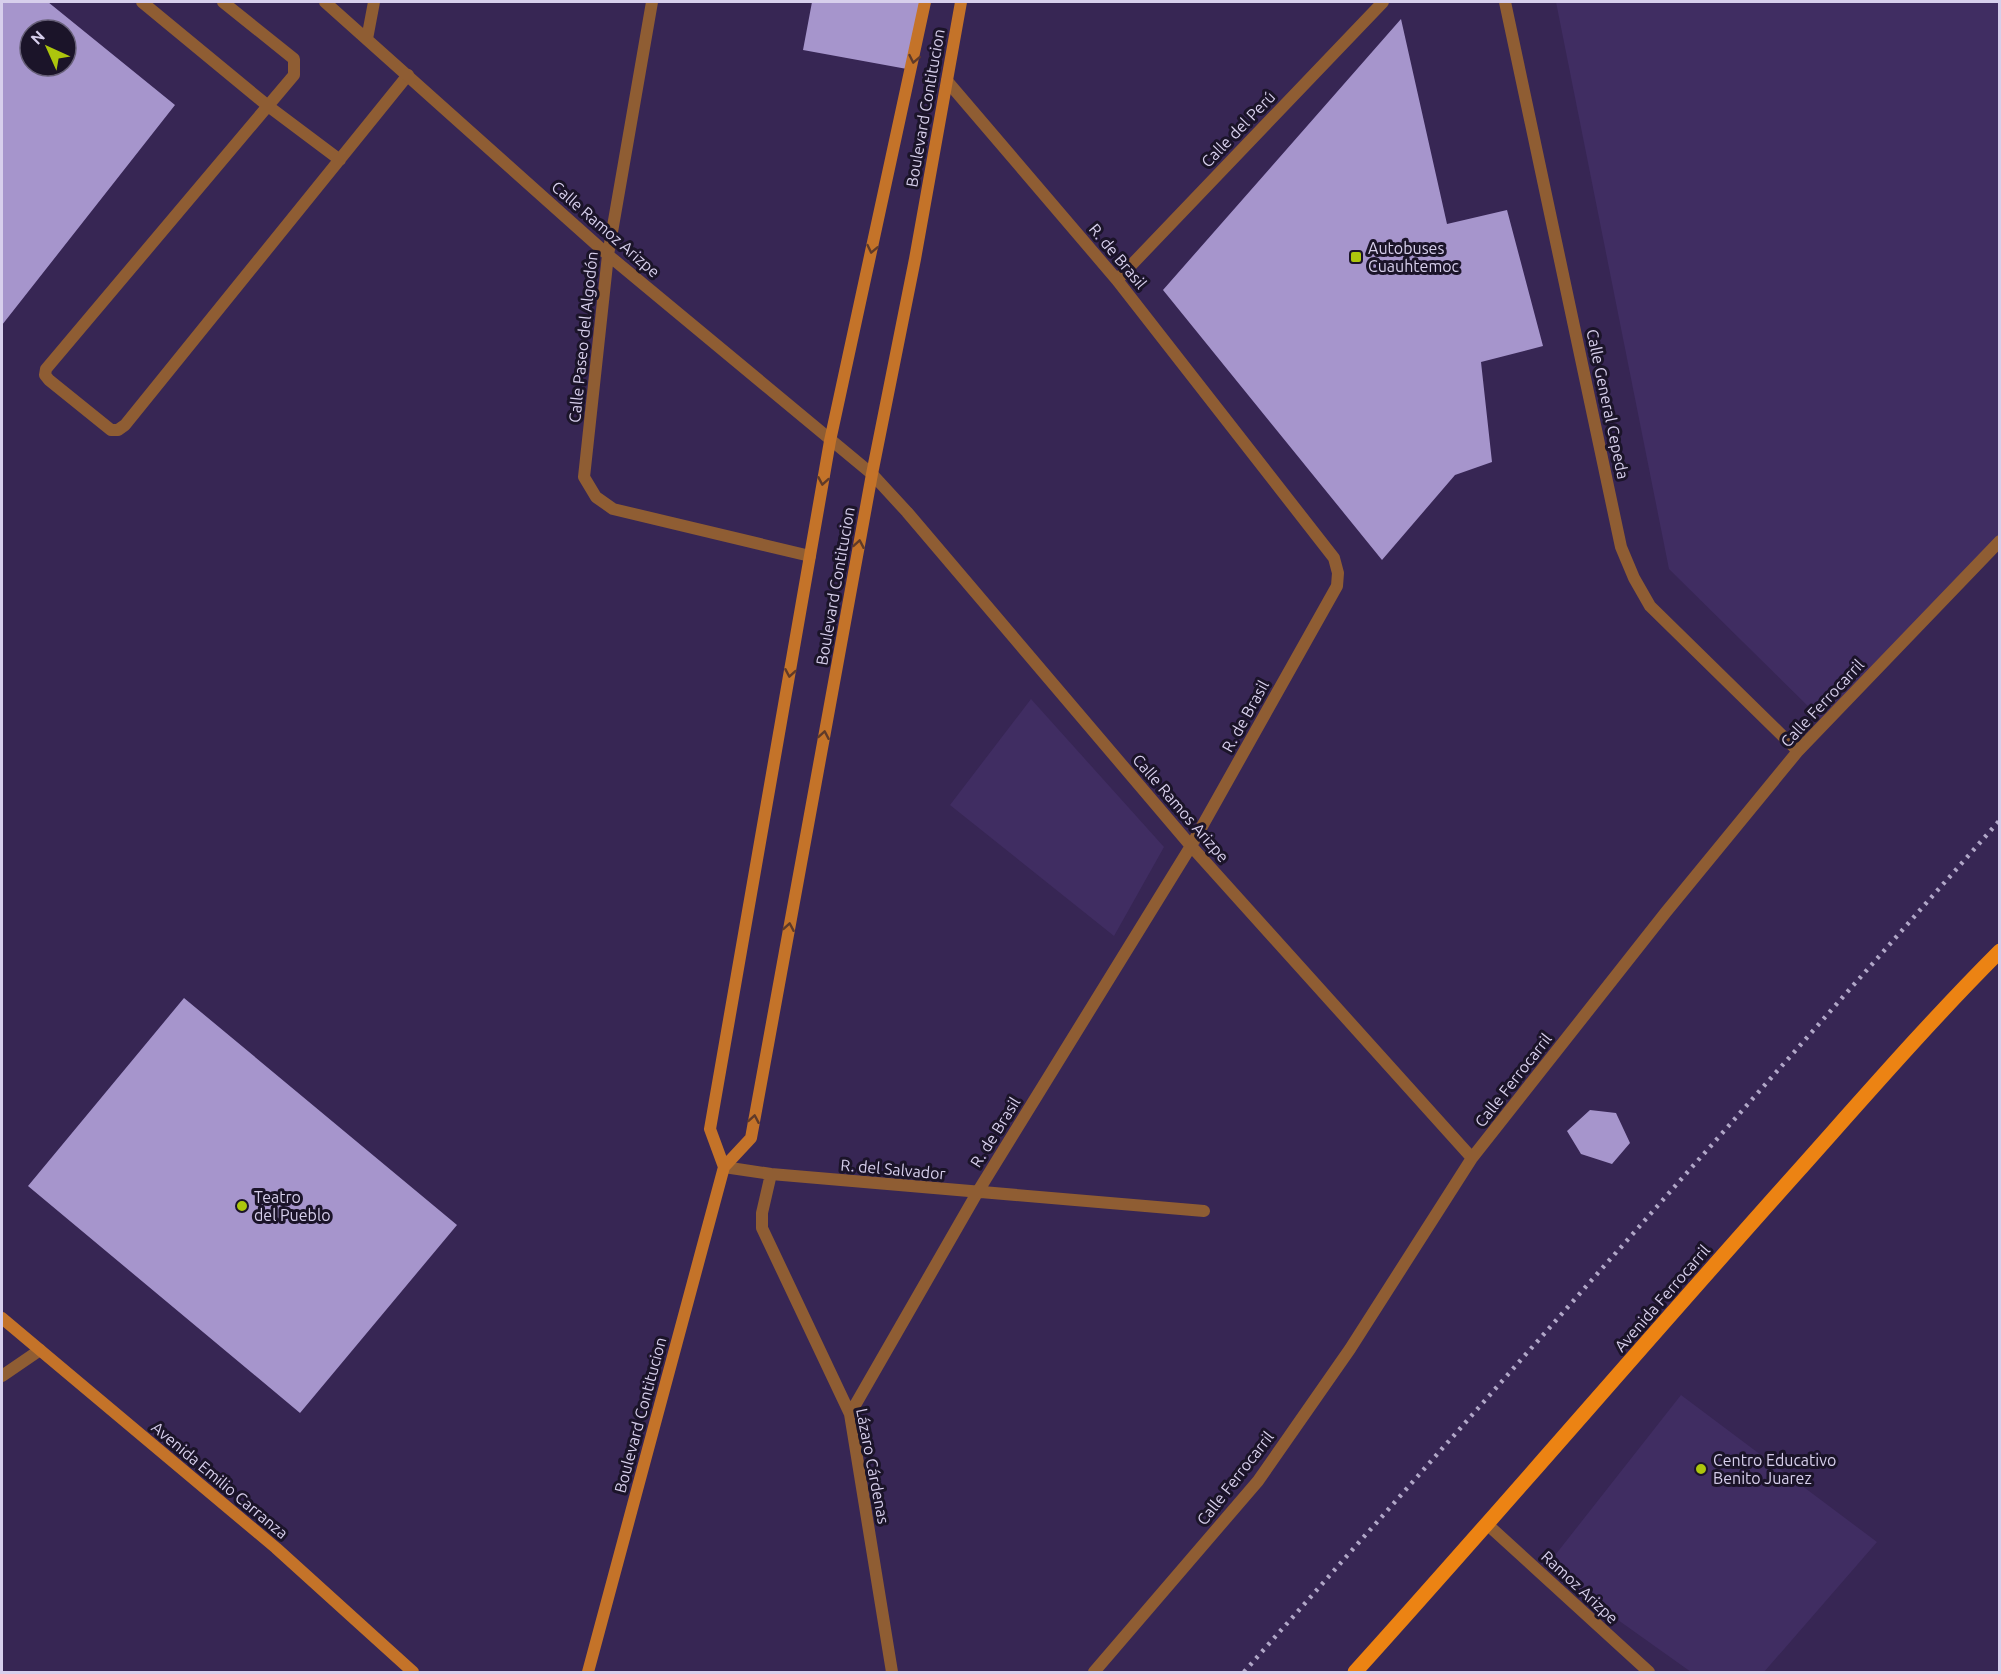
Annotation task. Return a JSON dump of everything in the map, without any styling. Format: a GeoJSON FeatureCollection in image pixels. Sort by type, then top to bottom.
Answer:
{"type":"FeatureCollection","features":[{"type":"Feature","properties":{"kind":"main road","name":"Avenida Ferrocarril"},"geometry":{"type":"LineString","coordinates":[[1355,1672],[1488,1525],[1706,1274],[1951,1000],[2000,951]]}},
{"type":"Feature","properties":{"kind":"street"},"geometry":{"type":"LineString","coordinates":[[142,2],[268,106],[340,160]]}},
{"type":"Feature","properties":{"kind":"street"},"geometry":{"type":"LineString","coordinates":[[223,2],[294,59],[294,75],[46,369],[45,375],[50,380],[111,430],[118,430],[125,425],[408,75]]}},
{"type":"Feature","properties":{"kind":"street","name":"Calle Ramoz Arizpe"},"geometry":{"type":"LineString","coordinates":[[325,2],[608,255],[872,474]]}},
{"type":"Feature","properties":{"kind":"street"},"geometry":{"type":"LineString","coordinates":[[367,39],[374,2]]}},
{"type":"Feature","properties":{"kind":"street","name":"Calle Paseo del Algodón"},"geometry":{"type":"LineString","coordinates":[[652,2],[608,255],[585,477],[596,497],[613,509],[810,556]]}},
{"type":"Feature","properties":{"kind":"street","name":"Boulevard Contitucion"},"geometry":{"type":"LineString","coordinates":[[724,1167],[710,1129],[830,441],[925,2]]}},
{"type":"Feature","properties":{"kind":"street","name":"Boulevard Contitucion"},"geometry":{"type":"LineString","coordinates":[[588,1672],[724,1167],[751,1138],[961,2]]}},
{"type":"Feature","properties":{"kind":"street","name":"Calle del Perú"},"geometry":{"type":"LineString","coordinates":[[1117,280],[1383,2]]}},
{"type":"Feature","properties":{"kind":"street","name":"Calle General Cepeda"},"geometry":{"type":"LineString","coordinates":[[1505,2],[1621,547],[1634,578],[1650,606],[1798,752]]}},
{"type":"Feature","properties":{"kind":"street","name":"R. de Brasil"},"geometry":{"type":"LineString","coordinates":[[850,1414],[977,1193],[1191,846],[1337,586],[1338,573],[1334,558],[1117,280],[947,81]]}},
{"type":"Feature","properties":{"kind":"street","name":"Calle Ramos Arizpe"},"geometry":{"type":"LineString","coordinates":[[872,474],[908,512],[1191,846],[1472,1158]]}},
{"type":"Feature","properties":{"kind":"street","name":"Calle Ferrocarril"},"geometry":{"type":"LineString","coordinates":[[1094,1672],[1258,1480],[1350,1349],[1472,1158],[1666,912],[1798,752],[2000,541]]}},
{"type":"Feature","properties":{"kind":"street","name":"R. del Salvador"},"geometry":{"type":"LineString","coordinates":[[724,1167],[771,1174],[977,1193],[1204,1211]]}},
{"type":"Feature","properties":{"kind":"street","name":"Lázaro Cárdenas"},"geometry":{"type":"LineString","coordinates":[[771,1174],[762,1213],[762,1228],[850,1414],[892,1672]]}},
{"type":"Feature","properties":{"kind":"street","name":"Avenida Emilio Carranza"},"geometry":{"type":"LineString","coordinates":[[2,1318],[276,1548],[413,1672]]}},
{"type":"Feature","properties":{"kind":"street"},"geometry":{"type":"LineString","coordinates":[[2,1376],[40,1350]]}},
{"type":"Feature","properties":{"kind":"street","name":"Ramoz Arizpe"},"geometry":{"type":"LineString","coordinates":[[1488,1525],[1649,1672]]}},
{"type":"Feature","properties":{"kind":"shaded area"},"geometry":{"type":"Polygon","coordinates":[[[1556,2],[1999,2],[1999,535],[1825,723],[1669,569],[1556,2]]]}},
{"type":"Feature","properties":{"kind":"shaded area"},"geometry":{"type":"Polygon","coordinates":[[[1031,699],[1164,847],[1114,936],[950,805],[1031,699]]]}},
{"type":"Feature","properties":{"kind":"shaded area","name":"Centro Educativo Benito Juarez"},"geometry":{"type":"Polygon","coordinates":[[[1681,1395],[1877,1542],[1764,1672],[1691,1672],[1545,1568],[1681,1395]]]}},
{"type":"Feature","properties":{"kind":"building"},"geometry":{"type":"Polygon","coordinates":[[[2,2],[48,2],[68,18],[18,18],[18,78],[78,78],[78,26],[175,105],[2,325],[2,2]]]}},
{"type":"Feature","properties":{"kind":"building"},"geometry":{"type":"Polygon","coordinates":[[[812,2],[920,2],[907,69],[803,50],[812,2]]]}},
{"type":"Feature","properties":{"kind":"building","name":"Autobuses Cuauhtemoc"},"geometry":{"type":"Polygon","coordinates":[[[1401,19],[1447,224],[1507,210],[1543,346],[1481,362],[1492,462],[1455,475],[1382,560],[1163,290],[1401,19]]]}},
{"type":"Feature","properties":{"kind":"building","name":"Teatro del Pueblo"},"geometry":{"type":"Polygon","coordinates":[[[184,998],[457,1225],[300,1413],[28,1186],[184,998]]]}},
{"type":"Feature","properties":{"kind":"building"},"geometry":{"type":"Polygon","coordinates":[[[1590,1110],[1616,1113],[1630,1143],[1612,1164],[1581,1154],[1567,1131],[1590,1110]]]}},
{"type":"Feature","properties":{"kind":"railway"},"geometry":{"type":"LineString","coordinates":[[1244,1672],[2000,820]]}},
{"type":"Feature","properties":{"kind":"place","name":"Autobuses Cuauhtemoc"},"geometry":{"type":"Point","coordinates":[1356,257]}},
{"type":"Feature","properties":{"kind":"place","name":"Teatro del Pueblo"},"geometry":{"type":"Point","coordinates":[242,1206]}},
{"type":"Feature","properties":{"kind":"place","name":"Centro Educativo Benito Juarez"},"geometry":{"type":"Point","coordinates":[1701,1469]}}]}
